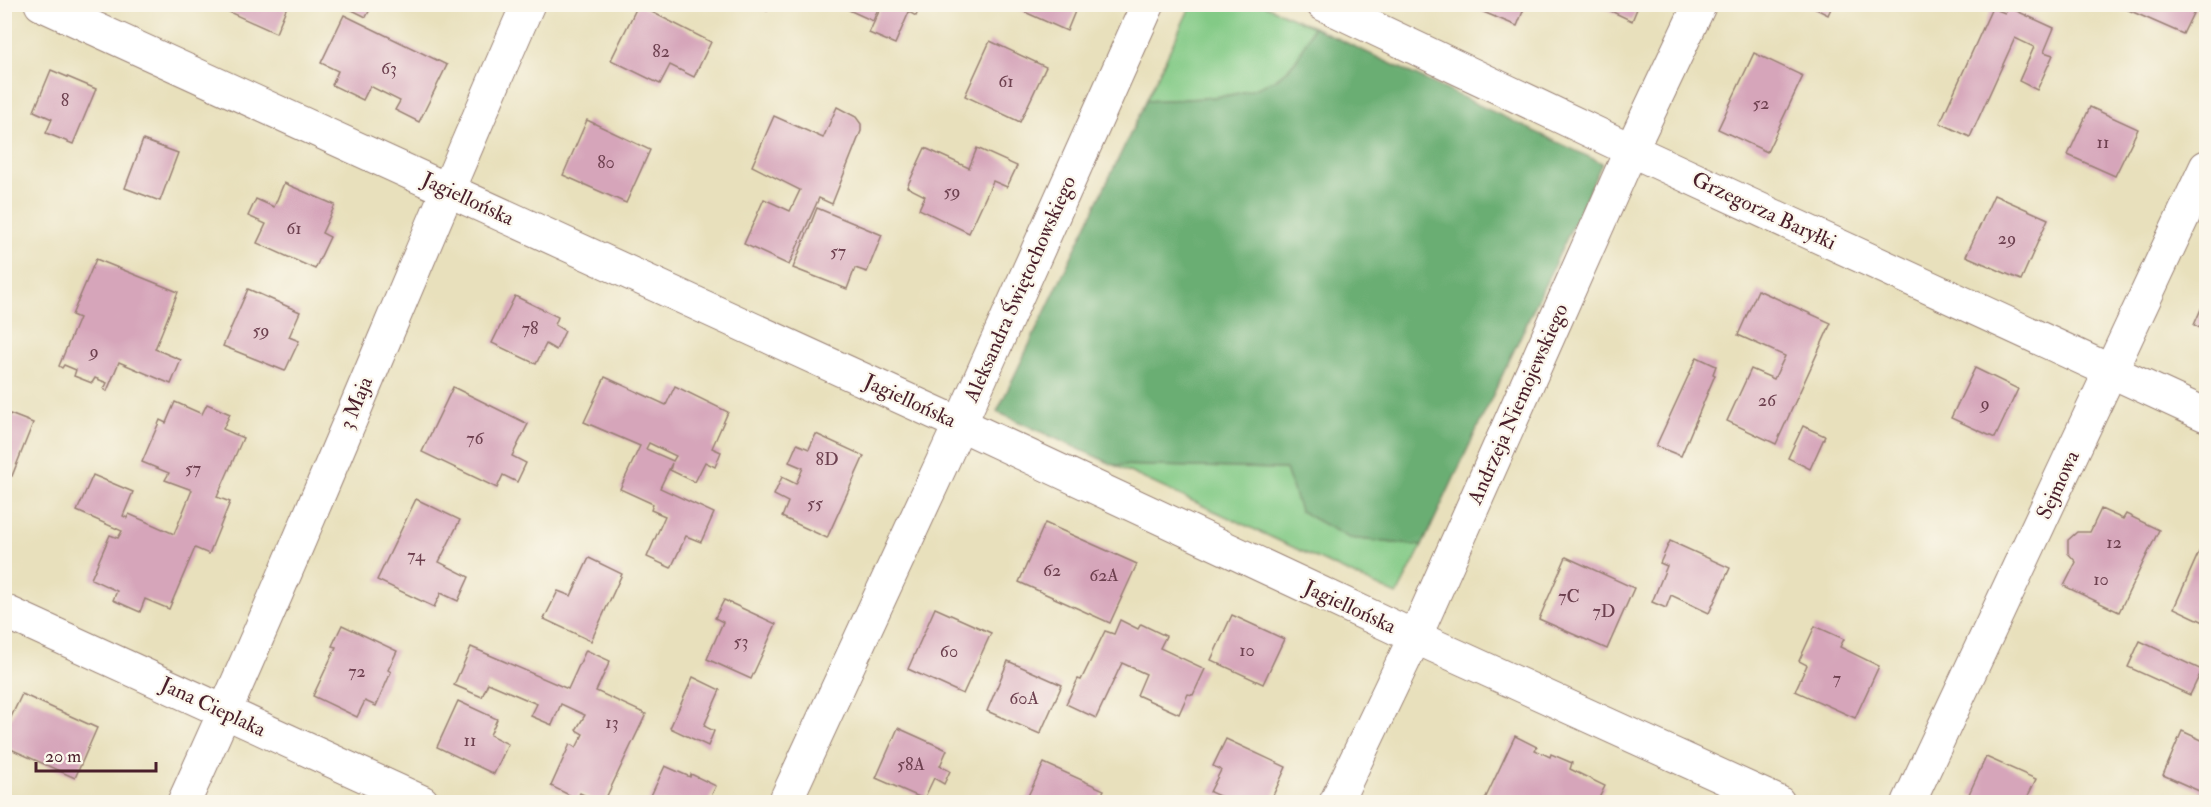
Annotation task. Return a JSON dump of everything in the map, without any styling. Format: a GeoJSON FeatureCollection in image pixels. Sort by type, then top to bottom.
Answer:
{"type":"FeatureCollection","features":[{"type":"Feature","properties":{"kind":"street","name":"Jagiellońska"},"geometry":{"type":"LineString","coordinates":[[40,4],[960,424],[1415,637],[1778,802]]}},
{"type":"Feature","properties":{"kind":"street","name":"3 Maja"},"geometry":{"type":"LineString","coordinates":[[184,802],[225,713],[528,4]]}},
{"type":"Feature","properties":{"kind":"street","name":"Aleksandra Świętochowskiego"},"geometry":{"type":"LineString","coordinates":[[785,802],[960,424],[1148,4]]}},
{"type":"Feature","properties":{"kind":"street","name":"Grzegorza Baryłki"},"geometry":{"type":"LineString","coordinates":[[1323,4],[1631,150],[2206,415]]}},
{"type":"Feature","properties":{"kind":"street","name":"Andrzeja Niemojewskiego"},"geometry":{"type":"LineString","coordinates":[[1336,802],[1415,637],[1631,150],[1700,4]]}},
{"type":"Feature","properties":{"kind":"street","name":"Sejmowa"},"geometry":{"type":"LineString","coordinates":[[1909,802],[2206,167]]}},
{"type":"Feature","properties":{"kind":"street","name":"Jana Cieplaka"},"geometry":{"type":"LineString","coordinates":[[4,611],[422,802]]}},
{"type":"Feature","properties":{"kind":"green space"},"geometry":{"type":"Polygon","coordinates":[[[1191,5],[1264,5],[1313,27],[1296,60],[1283,74],[1266,84],[1227,96],[1146,101],[1191,5]]]}},
{"type":"Feature","properties":{"kind":"green space"},"geometry":{"type":"Polygon","coordinates":[[[1313,27],[1602,163],[1422,546],[1349,538],[1300,511],[1286,469],[1114,465],[997,412],[1146,101],[1227,96],[1266,84],[1283,74],[1296,60],[1313,27]]]}},
{"type":"Feature","properties":{"kind":"green space"},"geometry":{"type":"Polygon","coordinates":[[[1114,465],[1286,469],[1349,538],[1422,546],[1397,595],[1114,465]]]}},
{"type":"Feature","properties":{"kind":"building"},"geometry":{"type":"Polygon","coordinates":[[[222,4],[288,4],[276,33],[220,8],[222,4]]]}},
{"type":"Feature","properties":{"kind":"building"},"geometry":{"type":"Polygon","coordinates":[[[340,4],[373,4],[366,17],[340,4]]]}},
{"type":"Feature","properties":{"kind":"building"},"geometry":{"type":"Polygon","coordinates":[[[755,4],[770,4],[767,11],[755,4]]]}},
{"type":"Feature","properties":{"kind":"building"},"geometry":{"type":"Polygon","coordinates":[[[840,4],[880,4],[873,21],[840,4]]]}},
{"type":"Feature","properties":{"kind":"building"},"geometry":{"type":"Polygon","coordinates":[[[1007,4],[1078,4],[1067,31],[1007,4]]]}},
{"type":"Feature","properties":{"kind":"building"},"geometry":{"type":"Polygon","coordinates":[[[1464,4],[1526,4],[1517,26],[1464,4]]]}},
{"type":"Feature","properties":{"kind":"building"},"geometry":{"type":"Polygon","coordinates":[[[1596,4],[1639,4],[1632,21],[1596,4]]]}},
{"type":"Feature","properties":{"kind":"building"},"geometry":{"type":"Polygon","coordinates":[[[1806,4],[1833,4],[1828,15],[1806,4]]]}},
{"type":"Feature","properties":{"kind":"building"},"geometry":{"type":"Polygon","coordinates":[[[638,5],[711,42],[694,77],[670,65],[660,84],[611,60],[638,5]]]}},
{"type":"Feature","properties":{"kind":"building"},"geometry":{"type":"Polygon","coordinates":[[[882,5],[921,5],[916,16],[909,12],[895,44],[869,33],[882,5]]]}},
{"type":"Feature","properties":{"kind":"building"},"geometry":{"type":"Polygon","coordinates":[[[2117,5],[2197,5],[2183,34],[2117,5]]]}},
{"type":"Feature","properties":{"kind":"building"},"geometry":{"type":"Polygon","coordinates":[[[2008,7],[2054,28],[2044,52],[2053,55],[2037,90],[2019,81],[2034,47],[2015,38],[1970,137],[1940,123],[1992,8],[2005,13],[2008,7]]]}},
{"type":"Feature","properties":{"kind":"building"},"geometry":{"type":"Polygon","coordinates":[[[344,15],[447,65],[419,122],[395,110],[400,101],[370,86],[363,100],[332,85],[338,71],[321,63],[344,15]]]}},
{"type":"Feature","properties":{"kind":"building"},"geometry":{"type":"Polygon","coordinates":[[[990,41],[1046,67],[1020,122],[965,96],[990,41]]]}},
{"type":"Feature","properties":{"kind":"building"},"geometry":{"type":"Polygon","coordinates":[[[1754,53],[1803,76],[1767,152],[1718,129],[1754,53]]]}},
{"type":"Feature","properties":{"kind":"building"},"geometry":{"type":"Polygon","coordinates":[[[51,70],[96,89],[73,144],[46,133],[52,119],[34,111],[51,70]]]}},
{"type":"Feature","properties":{"kind":"building"},"geometry":{"type":"Polygon","coordinates":[[[837,107],[856,117],[861,124],[861,131],[832,204],[819,198],[789,265],[744,244],[764,199],[790,211],[800,190],[752,166],[774,116],[823,138],[837,107]]]}},
{"type":"Feature","properties":{"kind":"building"},"geometry":{"type":"Polygon","coordinates":[[[2090,107],[2138,129],[2115,176],[2068,155],[2090,107]]]}},
{"type":"Feature","properties":{"kind":"building"},"geometry":{"type":"Polygon","coordinates":[[[587,120],[650,150],[626,203],[563,175],[587,120]]]}},
{"type":"Feature","properties":{"kind":"building"},"geometry":{"type":"Polygon","coordinates":[[[143,140],[178,153],[160,201],[125,188],[143,140]]]}},
{"type":"Feature","properties":{"kind":"building"},"geometry":{"type":"Polygon","coordinates":[[[925,148],[969,168],[977,148],[1017,166],[1007,187],[993,181],[969,233],[919,209],[925,196],[907,187],[925,148]]]}},
{"type":"Feature","properties":{"kind":"building"},"geometry":{"type":"Polygon","coordinates":[[[284,183],[335,205],[322,233],[330,237],[315,269],[257,243],[266,224],[248,216],[256,199],[274,207],[284,183]]]}},
{"type":"Feature","properties":{"kind":"building"},"geometry":{"type":"Polygon","coordinates":[[[1994,195],[2048,219],[2021,280],[1966,256],[1994,195]]]}},
{"type":"Feature","properties":{"kind":"building"},"geometry":{"type":"Polygon","coordinates":[[[817,208],[882,235],[867,272],[855,268],[847,289],[793,268],[817,208]]]}},
{"type":"Feature","properties":{"kind":"building"},"geometry":{"type":"Polygon","coordinates":[[[96,259],[178,292],[155,349],[181,360],[171,384],[119,362],[107,391],[104,389],[107,383],[95,378],[92,383],[74,376],[76,370],[64,365],[62,368],[59,366],[79,318],[72,315],[96,259]]]}},
{"type":"Feature","properties":{"kind":"building"},"geometry":{"type":"Polygon","coordinates":[[[248,289],[300,312],[289,337],[299,341],[285,371],[223,346],[248,289]]]}},
{"type":"Feature","properties":{"kind":"building"},"geometry":{"type":"Polygon","coordinates":[[[1758,290],[1831,323],[1776,444],[1727,421],[1751,369],[1774,379],[1785,356],[1738,335],[1758,290]]]}},
{"type":"Feature","properties":{"kind":"building"},"geometry":{"type":"Polygon","coordinates":[[[515,296],[558,317],[555,325],[565,331],[556,350],[546,344],[536,364],[492,343],[515,296]]]}},
{"type":"Feature","properties":{"kind":"building"},"geometry":{"type":"Polygon","coordinates":[[[2206,301],[2206,331],[2194,325],[2206,301]]]}},
{"type":"Feature","properties":{"kind":"building"},"geometry":{"type":"Polygon","coordinates":[[[1697,357],[1716,366],[1713,374],[1715,375],[1681,456],[1656,446],[1697,357]]]}},
{"type":"Feature","properties":{"kind":"building"},"geometry":{"type":"Polygon","coordinates":[[[1975,368],[2018,389],[1995,438],[1951,418],[1975,368]]]}},
{"type":"Feature","properties":{"kind":"building"},"geometry":{"type":"Polygon","coordinates":[[[605,377],[666,405],[675,386],[728,412],[712,448],[721,452],[715,467],[705,462],[695,482],[670,470],[672,463],[660,488],[714,513],[701,542],[686,536],[671,568],[647,557],[665,516],[651,510],[653,504],[620,489],[640,446],[584,422],[605,377]],[[649,443],[646,449],[673,461],[676,456],[649,443]]]}},
{"type":"Feature","properties":{"kind":"building"},"geometry":{"type":"Polygon","coordinates":[[[453,387],[528,424],[512,456],[526,463],[517,482],[503,475],[497,488],[422,452],[453,387]]]}},
{"type":"Feature","properties":{"kind":"building"},"geometry":{"type":"Polygon","coordinates":[[[175,402],[202,414],[207,404],[230,414],[223,429],[243,438],[217,497],[230,502],[209,554],[195,548],[169,609],[145,599],[140,612],[113,600],[117,591],[91,579],[110,535],[118,538],[122,531],[77,511],[93,475],[133,492],[123,516],[127,518],[129,514],[174,534],[192,490],[165,480],[169,473],[142,462],[160,420],[166,423],[175,402]]]}},
{"type":"Feature","properties":{"kind":"building"},"geometry":{"type":"Polygon","coordinates":[[[10,414],[33,423],[12,476],[4,473],[4,415],[8,417],[10,414]]]}},
{"type":"Feature","properties":{"kind":"building"},"geometry":{"type":"Polygon","coordinates":[[[1803,426],[1825,436],[1810,469],[1788,458],[1803,426]]]}},
{"type":"Feature","properties":{"kind":"building"},"geometry":{"type":"Polygon","coordinates":[[[816,434],[864,456],[827,538],[782,517],[788,502],[774,495],[782,477],[796,484],[803,468],[789,462],[797,444],[809,449],[816,434]]]}},
{"type":"Feature","properties":{"kind":"building"},"geometry":{"type":"Polygon","coordinates":[[[416,499],[460,520],[439,562],[469,577],[458,601],[441,593],[434,607],[377,580],[416,499]]]}},
{"type":"Feature","properties":{"kind":"building"},"geometry":{"type":"Polygon","coordinates":[[[2101,509],[2123,519],[2126,514],[2159,530],[2119,612],[2064,586],[2076,562],[2068,553],[2068,540],[2077,532],[2090,532],[2101,509]]]}},
{"type":"Feature","properties":{"kind":"building"},"geometry":{"type":"Polygon","coordinates":[[[1045,523],[1137,564],[1110,623],[1019,582],[1045,523]]]}},
{"type":"Feature","properties":{"kind":"building"},"geometry":{"type":"Polygon","coordinates":[[[1670,541],[1730,568],[1709,613],[1671,595],[1666,608],[1652,602],[1667,566],[1660,563],[1670,541]]]}},
{"type":"Feature","properties":{"kind":"building"},"geometry":{"type":"Polygon","coordinates":[[[2203,543],[2206,544],[2206,623],[2174,608],[2203,543]]]}},
{"type":"Feature","properties":{"kind":"building"},"geometry":{"type":"Polygon","coordinates":[[[1566,557],[1634,588],[1607,649],[1539,619],[1566,557]]]}},
{"type":"Feature","properties":{"kind":"building"},"geometry":{"type":"Polygon","coordinates":[[[589,558],[622,574],[591,641],[544,619],[558,591],[571,596],[589,558]]]}},
{"type":"Feature","properties":{"kind":"building"},"geometry":{"type":"Polygon","coordinates":[[[724,600],[776,624],[751,679],[707,659],[723,622],[715,618],[724,600]]]}},
{"type":"Feature","properties":{"kind":"building"},"geometry":{"type":"Polygon","coordinates":[[[935,608],[991,633],[963,694],[908,669],[935,608]]]}},
{"type":"Feature","properties":{"kind":"building"},"geometry":{"type":"Polygon","coordinates":[[[1232,615],[1284,639],[1263,684],[1211,660],[1232,615]]]}},
{"type":"Feature","properties":{"kind":"building"},"geometry":{"type":"Polygon","coordinates":[[[1120,620],[1138,629],[1141,624],[1166,636],[1160,648],[1205,669],[1193,695],[1188,694],[1179,714],[1137,695],[1146,674],[1122,663],[1096,718],[1066,704],[1078,679],[1081,680],[1105,631],[1114,634],[1120,620]]]}},
{"type":"Feature","properties":{"kind":"building"},"geometry":{"type":"Polygon","coordinates":[[[342,625],[397,651],[388,670],[391,672],[376,706],[365,701],[357,717],[313,696],[336,647],[332,646],[342,625]]]}},
{"type":"Feature","properties":{"kind":"building"},"geometry":{"type":"Polygon","coordinates":[[[1815,626],[1844,639],[1840,647],[1879,666],[1855,718],[1795,691],[1807,665],[1799,661],[1815,626]]]}},
{"type":"Feature","properties":{"kind":"building"},"geometry":{"type":"Polygon","coordinates":[[[2140,641],[2202,670],[2190,695],[2128,667],[2140,641]]]}},
{"type":"Feature","properties":{"kind":"building"},"geometry":{"type":"Polygon","coordinates":[[[471,647],[568,689],[586,650],[610,661],[596,691],[646,714],[604,802],[580,793],[577,799],[551,786],[570,744],[576,748],[583,734],[576,730],[585,715],[561,704],[552,725],[531,716],[537,704],[488,683],[482,697],[454,685],[471,647]]]}},
{"type":"Feature","properties":{"kind":"building"},"geometry":{"type":"Polygon","coordinates":[[[1008,661],[1062,685],[1040,734],[987,711],[1008,661]]]}},
{"type":"Feature","properties":{"kind":"building"},"geometry":{"type":"Polygon","coordinates":[[[693,677],[720,690],[704,726],[714,731],[708,746],[670,728],[693,677]]]}},
{"type":"Feature","properties":{"kind":"building"},"geometry":{"type":"Polygon","coordinates":[[[22,694],[97,728],[75,778],[4,746],[4,732],[22,694]]]}},
{"type":"Feature","properties":{"kind":"building"},"geometry":{"type":"Polygon","coordinates":[[[458,701],[497,719],[490,735],[508,744],[494,774],[437,747],[458,701]]]}},
{"type":"Feature","properties":{"kind":"building"},"geometry":{"type":"Polygon","coordinates":[[[898,728],[947,750],[940,766],[950,771],[944,784],[934,778],[924,799],[876,778],[898,728]]]}},
{"type":"Feature","properties":{"kind":"building"},"geometry":{"type":"Polygon","coordinates":[[[2182,731],[2206,742],[2206,794],[2163,775],[2182,731]]]}},
{"type":"Feature","properties":{"kind":"building"},"geometry":{"type":"Polygon","coordinates":[[[1515,736],[1537,747],[1535,750],[1572,763],[1570,769],[1605,786],[1597,802],[1493,802],[1485,799],[1515,736]]]}},
{"type":"Feature","properties":{"kind":"building"},"geometry":{"type":"Polygon","coordinates":[[[1226,739],[1286,767],[1270,802],[1233,802],[1210,792],[1221,770],[1213,766],[1226,739]]]}},
{"type":"Feature","properties":{"kind":"building"},"geometry":{"type":"Polygon","coordinates":[[[1986,757],[2036,779],[2025,802],[1988,802],[1969,794],[1986,757]]]}},
{"type":"Feature","properties":{"kind":"building"},"geometry":{"type":"Polygon","coordinates":[[[1044,763],[1104,790],[1098,802],[1025,802],[1044,763]]]}},
{"type":"Feature","properties":{"kind":"building"},"geometry":{"type":"Polygon","coordinates":[[[665,766],[690,777],[691,774],[716,786],[708,802],[648,802],[665,766]]]}}]}
